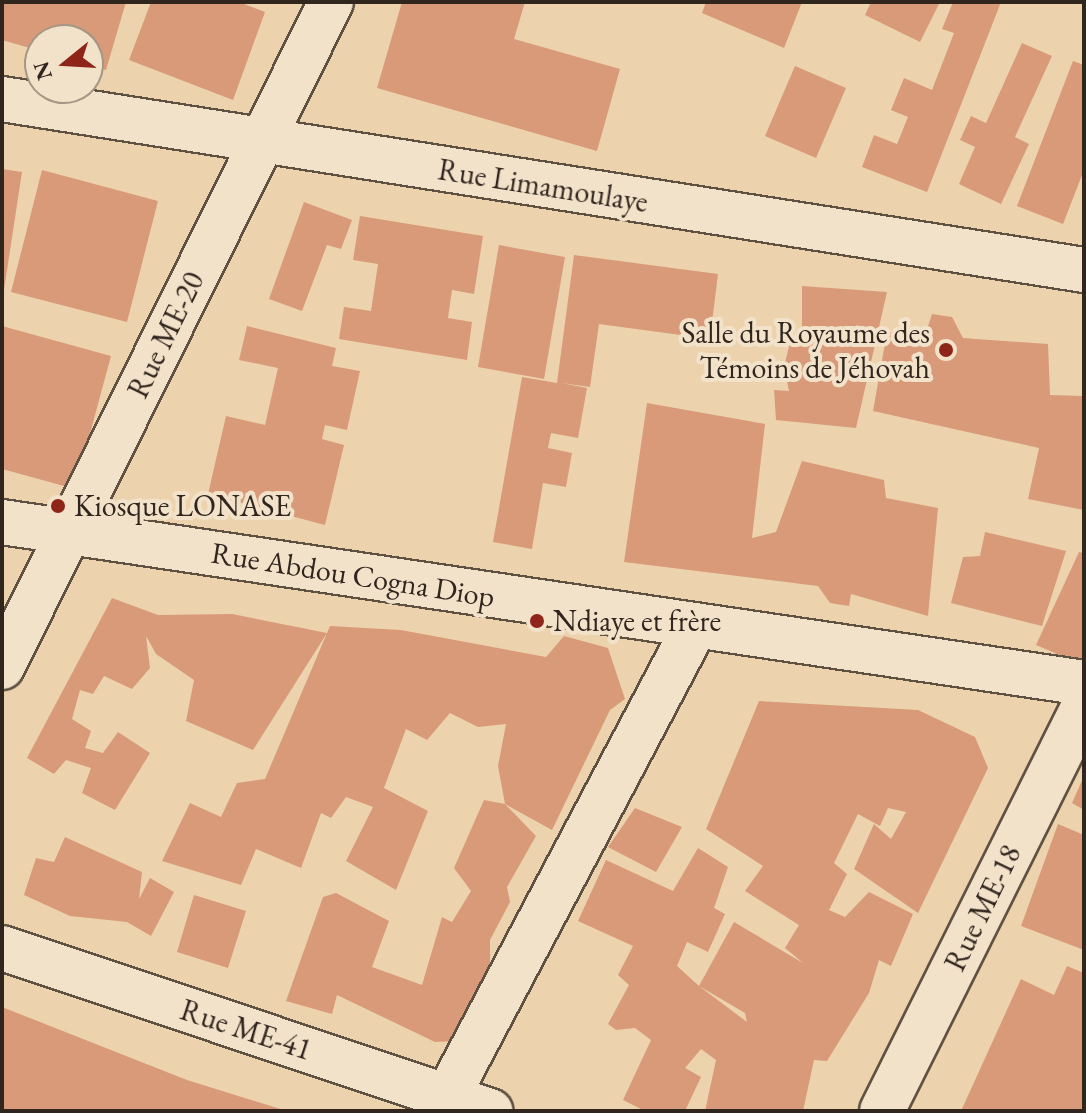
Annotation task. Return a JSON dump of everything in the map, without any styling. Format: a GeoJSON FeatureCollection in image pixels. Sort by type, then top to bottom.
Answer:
{"type":"FeatureCollection","features":[{"type":"Feature","properties":{"kind":"street","name":"Rue ME-20"},"geometry":{"type":"LineString","coordinates":[[2,667],[331,2]]}},
{"type":"Feature","properties":{"kind":"street","name":"Rue Limamoulaye"},"geometry":{"type":"LineString","coordinates":[[2,99],[1084,270]]}},
{"type":"Feature","properties":{"kind":"street","name":"Rue Abdou Cogna Diop"},"geometry":{"type":"LineString","coordinates":[[2,522],[1084,683]]}},
{"type":"Feature","properties":{"kind":"street"},"geometry":{"type":"LineString","coordinates":[[447,1097],[695,627]]}},
{"type":"Feature","properties":{"kind":"street","name":"Rue ME-18"},"geometry":{"type":"LineString","coordinates":[[882,1111],[1084,705]]}},
{"type":"Feature","properties":{"kind":"street","name":"Rue ME-41"},"geometry":{"type":"LineString","coordinates":[[2,948],[490,1111]]}},
{"type":"Feature","properties":{"kind":"building"},"geometry":{"type":"Polygon","coordinates":[[[2,2],[126,2],[106,70],[104,24],[24,24],[24,46],[2,40],[2,2]]]}},
{"type":"Feature","properties":{"kind":"building"},"geometry":{"type":"Polygon","coordinates":[[[151,2],[239,2],[265,12],[233,100],[129,60],[151,2]]]}},
{"type":"Feature","properties":{"kind":"building"},"geometry":{"type":"Polygon","coordinates":[[[402,2],[525,2],[514,39],[620,69],[597,151],[377,88],[402,2]]]}},
{"type":"Feature","properties":{"kind":"building"},"geometry":{"type":"Polygon","coordinates":[[[706,2],[802,2],[784,48],[702,13],[706,2]]]}},
{"type":"Feature","properties":{"kind":"building"},"geometry":{"type":"Polygon","coordinates":[[[871,2],[940,2],[920,42],[865,15],[871,2]]]}},
{"type":"Feature","properties":{"kind":"building"},"geometry":{"type":"Polygon","coordinates":[[[953,2],[1001,2],[927,192],[862,167],[874,135],[897,144],[908,117],[891,110],[904,78],[932,90],[954,33],[942,29],[953,2]]]}},
{"type":"Feature","properties":{"kind":"building"},"geometry":{"type":"Polygon","coordinates":[[[1022,43],[1052,56],[1015,137],[1029,144],[1001,204],[959,184],[975,147],[960,140],[971,116],[986,123],[1022,43]]]}},
{"type":"Feature","properties":{"kind":"building"},"geometry":{"type":"Polygon","coordinates":[[[1073,61],[1084,65],[1084,170],[1063,224],[1017,206],[1073,61]]]}},
{"type":"Feature","properties":{"kind":"building"},"geometry":{"type":"Polygon","coordinates":[[[795,66],[846,88],[816,158],[765,136],[795,66]]]}},
{"type":"Feature","properties":{"kind":"building"},"geometry":{"type":"Polygon","coordinates":[[[2,169],[22,172],[4,290],[2,289],[2,169]]]}},
{"type":"Feature","properties":{"kind":"building"},"geometry":{"type":"Polygon","coordinates":[[[42,170],[158,201],[127,322],[11,292],[42,170]]]}},
{"type":"Feature","properties":{"kind":"building"},"geometry":{"type":"Polygon","coordinates":[[[304,202],[352,220],[341,249],[327,245],[302,311],[269,299],[304,202]]]}},
{"type":"Feature","properties":{"kind":"building"},"geometry":{"type":"Polygon","coordinates":[[[360,216],[483,236],[474,294],[452,290],[448,318],[472,322],[467,360],[339,339],[344,307],[371,311],[378,264],[353,260],[360,216]]]}},
{"type":"Feature","properties":{"kind":"building"},"geometry":{"type":"Polygon","coordinates":[[[499,245],[565,257],[544,379],[478,367],[499,245]]]}},
{"type":"Feature","properties":{"kind":"building"},"geometry":{"type":"Polygon","coordinates":[[[574,255],[718,274],[710,339],[599,324],[590,387],[561,383],[587,388],[578,438],[551,433],[548,448],[572,453],[566,487],[543,483],[532,549],[493,542],[522,377],[557,383],[574,255]]]}},
{"type":"Feature","properties":{"kind":"building"},"geometry":{"type":"Polygon","coordinates":[[[802,286],[887,292],[856,428],[776,420],[774,390],[789,391],[784,367],[791,338],[802,336],[802,286]]]}},
{"type":"Feature","properties":{"kind":"building"},"geometry":{"type":"Polygon","coordinates":[[[932,314],[952,317],[963,338],[1048,344],[1050,395],[1084,396],[1084,510],[1028,499],[1039,448],[873,411],[887,332],[926,332],[932,314]]]}},
{"type":"Feature","properties":{"kind":"building"},"geometry":{"type":"Polygon","coordinates":[[[2,326],[111,356],[75,489],[2,469],[2,326]]]}},
{"type":"Feature","properties":{"kind":"building"},"geometry":{"type":"Polygon","coordinates":[[[247,326],[336,348],[332,366],[360,371],[347,430],[325,425],[322,439],[344,445],[325,525],[208,494],[226,416],[265,425],[278,368],[239,360],[247,326]]]}},
{"type":"Feature","properties":{"kind":"building"},"geometry":{"type":"Polygon","coordinates":[[[647,403],[765,424],[752,538],[776,532],[802,461],[884,480],[886,498],[938,508],[928,616],[851,594],[849,606],[830,603],[818,586],[624,562],[647,403]]]}},
{"type":"Feature","properties":{"kind":"building"},"geometry":{"type":"Polygon","coordinates":[[[985,532],[1066,551],[1042,626],[951,603],[963,557],[980,556],[985,532]]]}},
{"type":"Feature","properties":{"kind":"building"},"geometry":{"type":"Polygon","coordinates":[[[1079,552],[1084,553],[1083,665],[1036,645],[1079,552]]]}},
{"type":"Feature","properties":{"kind":"building"},"geometry":{"type":"Polygon","coordinates":[[[112,598],[158,615],[232,614],[327,633],[253,750],[186,721],[194,680],[156,654],[146,636],[150,668],[132,689],[104,676],[93,694],[80,690],[72,719],[91,731],[85,748],[103,753],[118,732],[150,753],[115,810],[82,793],[91,768],[66,760],[54,774],[27,758],[112,598]]]}},
{"type":"Feature","properties":{"kind":"building"},"geometry":{"type":"Polygon","coordinates":[[[330,626],[401,630],[546,657],[564,636],[608,648],[625,699],[610,710],[552,830],[505,804],[498,766],[506,724],[478,727],[450,713],[427,740],[406,729],[384,788],[428,811],[396,890],[346,861],[373,807],[346,797],[331,818],[321,813],[301,868],[256,849],[241,885],[162,861],[190,803],[221,817],[237,783],[265,779],[330,626]]]}},
{"type":"Feature","properties":{"kind":"building"},"geometry":{"type":"Polygon","coordinates":[[[759,701],[918,710],[975,737],[988,768],[918,913],[854,869],[874,824],[891,839],[906,812],[888,808],[880,826],[858,814],[834,863],[847,874],[829,910],[845,917],[869,892],[913,914],[891,966],[879,960],[869,993],[827,1061],[814,1060],[803,1111],[705,1111],[716,1060],[701,1049],[685,1068],[701,1077],[685,1111],[645,1111],[623,1100],[651,1040],[635,1028],[616,1030],[608,1024],[629,985],[618,975],[633,946],[578,921],[606,860],[673,891],[698,848],[728,867],[714,908],[725,914],[708,952],[687,942],[677,966],[699,986],[734,922],[803,963],[785,948],[799,925],[745,891],[763,866],[706,829],[759,701]],[[699,986],[747,1022],[745,1013],[699,986]]]}},
{"type":"Feature","properties":{"kind":"building"},"geometry":{"type":"Polygon","coordinates":[[[1084,776],[1084,810],[1072,803],[1084,776]]]}},
{"type":"Feature","properties":{"kind":"building"},"geometry":{"type":"Polygon","coordinates":[[[484,800],[505,804],[536,836],[507,887],[510,902],[490,940],[490,964],[454,1041],[435,1042],[337,995],[332,1014],[286,1001],[323,897],[336,893],[389,921],[372,967],[422,985],[442,917],[452,922],[471,891],[454,868],[484,800]]]}},
{"type":"Feature","properties":{"kind":"building"},"geometry":{"type":"Polygon","coordinates":[[[635,808],[682,827],[656,872],[608,847],[635,808]]]}},
{"type":"Feature","properties":{"kind":"building"},"geometry":{"type":"Polygon","coordinates":[[[1058,824],[1084,835],[1084,950],[1021,926],[1058,824]]]}},
{"type":"Feature","properties":{"kind":"building"},"geometry":{"type":"Polygon","coordinates":[[[65,837],[142,872],[139,899],[150,878],[174,892],[151,936],[127,922],[70,916],[24,895],[36,858],[54,862],[65,837]]]}},
{"type":"Feature","properties":{"kind":"building"},"geometry":{"type":"Polygon","coordinates":[[[194,895],[246,911],[228,968],[177,952],[194,895]]]}},
{"type":"Feature","properties":{"kind":"building"},"geometry":{"type":"Polygon","coordinates":[[[1067,966],[1084,973],[1084,1111],[961,1111],[1021,979],[1054,995],[1067,966]]]}},
{"type":"Feature","properties":{"kind":"building"},"geometry":{"type":"Polygon","coordinates":[[[2,1007],[187,1080],[287,1111],[2,1111],[2,1007]]]}},
{"type":"Feature","properties":{"kind":"place","name":"Salle du Royaume des Témoins de Jéhovah"},"geometry":{"type":"Point","coordinates":[946,350]}},
{"type":"Feature","properties":{"kind":"place","name":"Kiosque LONASE"},"geometry":{"type":"Point","coordinates":[58,506]}},
{"type":"Feature","properties":{"kind":"place","name":"Ndiaye et frère"},"geometry":{"type":"Point","coordinates":[537,621]}}]}
